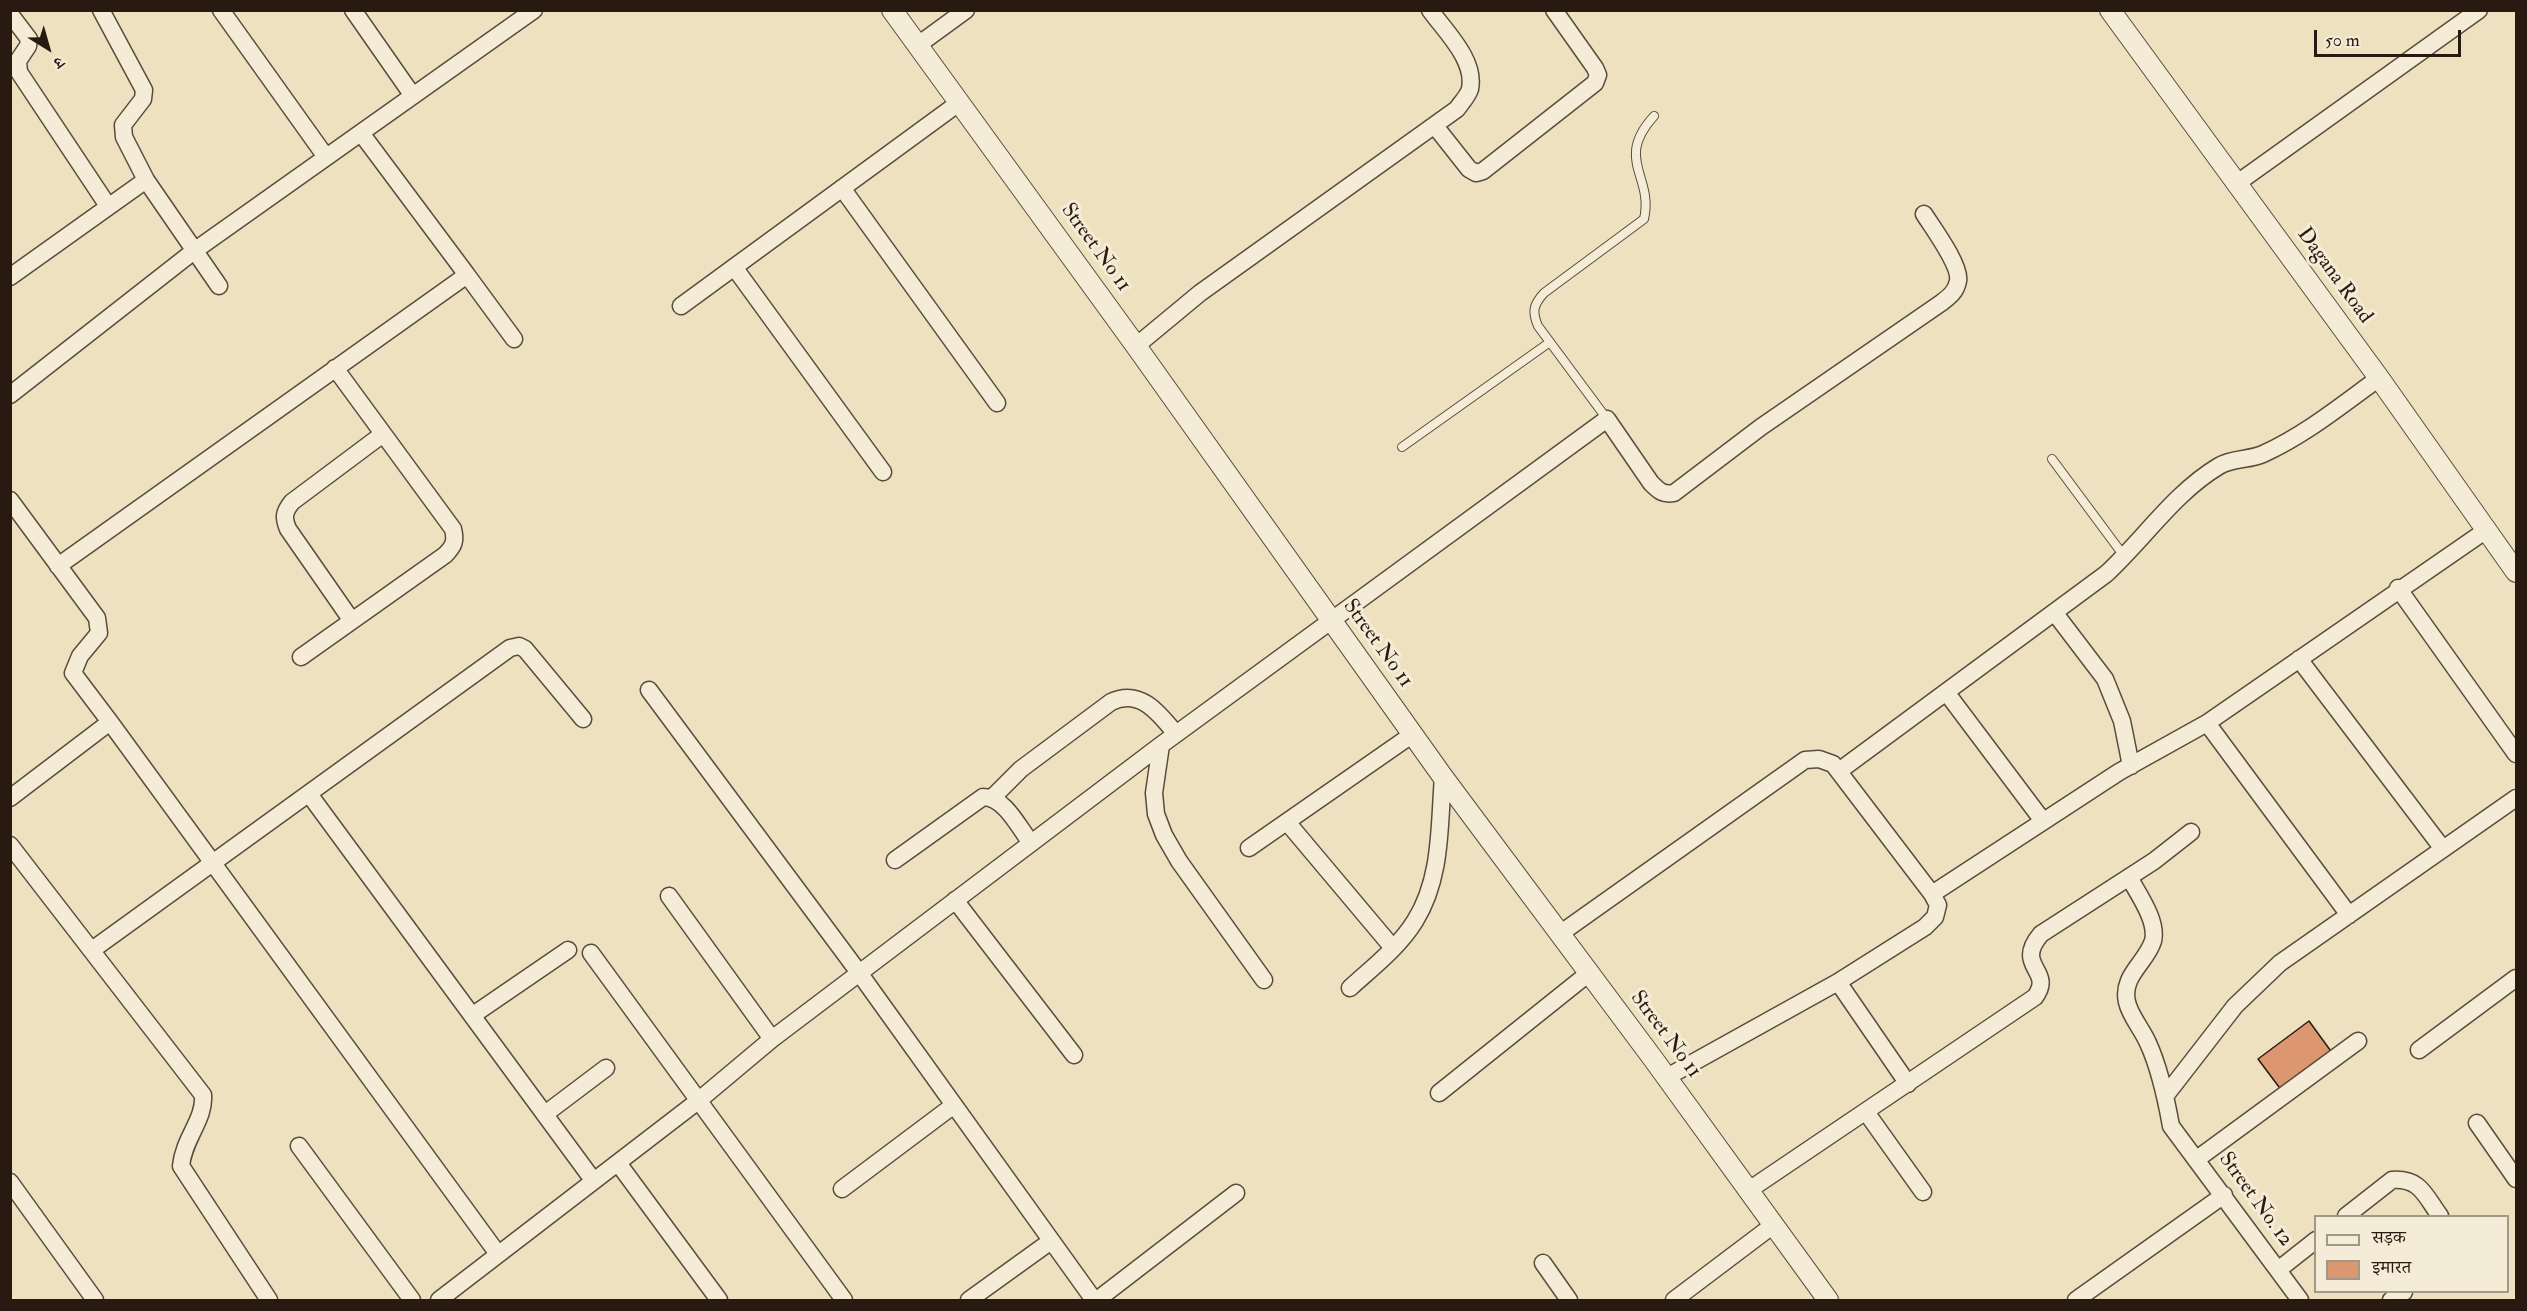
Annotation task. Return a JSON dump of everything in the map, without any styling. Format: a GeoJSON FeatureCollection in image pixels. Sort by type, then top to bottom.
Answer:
{"type":"FeatureCollection","features":[{"type":"Feature","properties":{"kind":"street"},"geometry":{"type":"LineString","coordinates":[[101,10],[144,90],[143,99],[123,125],[124,136],[146,180],[219,286]]}},
{"type":"Feature","properties":{"kind":"street"},"geometry":{"type":"LineString","coordinates":[[220,10],[326,157]]}},
{"type":"Feature","properties":{"kind":"street"},"geometry":{"type":"LineString","coordinates":[[352,10],[413,96]]}},
{"type":"Feature","properties":{"kind":"street"},"geometry":{"type":"LineString","coordinates":[[10,394],[194,251],[534,10]]}},
{"type":"Feature","properties":{"kind":"street","name":"Street No 11"},"geometry":{"type":"LineString","coordinates":[[892,10],[1136,346],[1443,777],[1561,933],[1828,1300]]}},
{"type":"Feature","properties":{"kind":"street"},"geometry":{"type":"LineString","coordinates":[[918,45],[966,10]]}},
{"type":"Feature","properties":{"kind":"street"},"geometry":{"type":"LineString","coordinates":[[1136,346],[1200,293],[1457,109],[1470,91],[1470,74],[1461,51],[1430,10]]}},
{"type":"Feature","properties":{"kind":"street"},"geometry":{"type":"LineString","coordinates":[[1435,126],[1469,169],[1476,173],[1483,171],[1595,83],[1598,75],[1595,68],[1554,10]]}},
{"type":"Feature","properties":{"kind":"street","name":"Dagana Road"},"geometry":{"type":"LineString","coordinates":[[2110,10],[2379,378],[2485,531],[2517,572]]}},
{"type":"Feature","properties":{"kind":"street"},"geometry":{"type":"LineString","coordinates":[[2236,184],[2479,10]]}},
{"type":"Feature","properties":{"kind":"street"},"geometry":{"type":"LineString","coordinates":[[10,14],[29,39],[28,46],[18,61],[19,72],[108,206]]}},
{"type":"Feature","properties":{"kind":"street"},"geometry":{"type":"LineString","coordinates":[[681,306],[960,102]]}},
{"type":"Feature","properties":{"kind":"street"},"geometry":{"type":"LineString","coordinates":[[362,133],[514,339]]}},
{"type":"Feature","properties":{"kind":"street"},"geometry":{"type":"LineString","coordinates":[[10,277],[146,180]]}},
{"type":"Feature","properties":{"kind":"street"},"geometry":{"type":"LineString","coordinates":[[842,188],[997,403]]}},
{"type":"Feature","properties":{"kind":"street"},"geometry":{"type":"LineString","coordinates":[[439,1300],[955,900],[1330,620],[1607,419],[1659,491],[1667,494],[1680,490],[1761,427],[1953,293],[1959,280],[1956,268],[1924,214]]}},
{"type":"Feature","properties":{"kind":"street"},"geometry":{"type":"LineString","coordinates":[[734,267],[883,472]]}},
{"type":"Feature","properties":{"kind":"street"},"geometry":{"type":"LineString","coordinates":[[58,566],[467,275]]}},
{"type":"Feature","properties":{"kind":"street"},"geometry":{"type":"LineString","coordinates":[[301,657],[445,555],[453,547],[455,538],[453,529],[335,368]]}},
{"type":"Feature","properties":{"kind":"street"},"geometry":{"type":"LineString","coordinates":[[1839,771],[2125,557],[2175,501],[2221,464],[2268,452],[2321,420],[2379,378]]}},
{"type":"Feature","properties":{"kind":"street"},"geometry":{"type":"LineString","coordinates":[[352,621],[288,529],[284,519],[285,510],[292,502],[383,434]]}},
{"type":"Feature","properties":{"kind":"street"},"geometry":{"type":"LineString","coordinates":[[10,500],[97,618],[99,633],[80,656],[73,673],[498,1254]]}},
{"type":"Feature","properties":{"kind":"street"},"geometry":{"type":"LineString","coordinates":[[1932,894],[2119,772],[2207,723],[2398,588],[2485,531]]}},
{"type":"Feature","properties":{"kind":"street"},"geometry":{"type":"LineString","coordinates":[[2398,588],[2517,754]]}},
{"type":"Feature","properties":{"kind":"street"},"geometry":{"type":"LineString","coordinates":[[2054,612],[2105,678],[2122,721],[2131,766]]}},
{"type":"Feature","properties":{"kind":"street"},"geometry":{"type":"LineString","coordinates":[[92,950],[510,648],[519,646],[525,649],[583,719]]}},
{"type":"Feature","properties":{"kind":"street"},"geometry":{"type":"LineString","coordinates":[[2299,659],[2443,849]]}},
{"type":"Feature","properties":{"kind":"street"},"geometry":{"type":"LineString","coordinates":[[649,690],[860,974],[1051,1241],[1096,1300],[1236,1193]]}},
{"type":"Feature","properties":{"kind":"street"},"geometry":{"type":"LineString","coordinates":[[1946,693],[2043,821]]}},
{"type":"Feature","properties":{"kind":"street"},"geometry":{"type":"LineString","coordinates":[[894,860],[974,802],[993,797],[1021,769],[1111,702],[1124,696],[1148,705],[1176,734]]}},
{"type":"Feature","properties":{"kind":"street"},"geometry":{"type":"LineString","coordinates":[[10,798],[110,722]]}},
{"type":"Feature","properties":{"kind":"street"},"geometry":{"type":"LineString","coordinates":[[2207,723],[2349,915]]}},
{"type":"Feature","properties":{"kind":"street"},"geometry":{"type":"LineString","coordinates":[[1249,848],[1413,734]]}},
{"type":"Feature","properties":{"kind":"street"},"geometry":{"type":"LineString","coordinates":[[1161,745],[1154,793],[1156,814],[1164,835],[1264,980]]}},
{"type":"Feature","properties":{"kind":"street"},"geometry":{"type":"LineString","coordinates":[[1561,933],[1805,760],[1819,759],[1833,764],[1932,894],[1938,905],[1935,917],[1925,927],[1838,982],[1667,1077]]}},
{"type":"Feature","properties":{"kind":"street"},"geometry":{"type":"LineString","coordinates":[[1350,988],[1393,948],[1415,922],[1429,895],[1436,868],[1443,777]]}},
{"type":"Feature","properties":{"kind":"street"},"geometry":{"type":"LineString","coordinates":[[309,794],[593,1180]]}},
{"type":"Feature","properties":{"kind":"street"},"geometry":{"type":"LineString","coordinates":[[993,797],[1000,802],[1031,843]]}},
{"type":"Feature","properties":{"kind":"street"},"geometry":{"type":"LineString","coordinates":[[2166,1095],[2219,1025],[2280,963],[2517,798]]}},
{"type":"Feature","properties":{"kind":"street"},"geometry":{"type":"LineString","coordinates":[[1287,822],[1393,948]]}},
{"type":"Feature","properties":{"kind":"street"},"geometry":{"type":"LineString","coordinates":[[1749,1190],[2035,997],[2042,979],[2030,960],[2030,950],[2041,934],[2129,877],[2191,832]]}},
{"type":"Feature","properties":{"kind":"street"},"geometry":{"type":"LineString","coordinates":[[10,845],[203,1095],[204,1106],[188,1138],[181,1166],[269,1300]]}},
{"type":"Feature","properties":{"kind":"street"},"geometry":{"type":"LineString","coordinates":[[2129,877],[2148,913],[2153,929],[2153,940],[2129,979],[2126,992],[2127,1004],[2148,1042],[2166,1095]]}},
{"type":"Feature","properties":{"kind":"street"},"geometry":{"type":"LineString","coordinates":[[669,896],[772,1040]]}},
{"type":"Feature","properties":{"kind":"street"},"geometry":{"type":"LineString","coordinates":[[955,900],[1074,1055]]}},
{"type":"Feature","properties":{"kind":"street"},"geometry":{"type":"LineString","coordinates":[[473,1016],[568,950]]}},
{"type":"Feature","properties":{"kind":"street"},"geometry":{"type":"LineString","coordinates":[[591,953],[844,1300]]}},
{"type":"Feature","properties":{"kind":"street"},"geometry":{"type":"LineString","coordinates":[[1439,1093],[1589,973]]}},
{"type":"Feature","properties":{"kind":"street"},"geometry":{"type":"LineString","coordinates":[[2419,1050],[2517,978]]}},
{"type":"Feature","properties":{"kind":"street"},"geometry":{"type":"LineString","coordinates":[[1838,982],[1908,1084]]}},
{"type":"Feature","properties":{"kind":"street"},"geometry":{"type":"LineString","coordinates":[[2197,1159],[2358,1041]]}},
{"type":"Feature","properties":{"kind":"street"},"geometry":{"type":"LineString","coordinates":[[545,1114],[606,1068]]}},
{"type":"Feature","properties":{"kind":"street","name":"Street No. 12"},"geometry":{"type":"LineString","coordinates":[[2166,1095],[2171,1126],[2300,1300]]}},
{"type":"Feature","properties":{"kind":"street"},"geometry":{"type":"LineString","coordinates":[[842,1189],[954,1105]]}},
{"type":"Feature","properties":{"kind":"street"},"geometry":{"type":"LineString","coordinates":[[1866,1112],[1923,1192]]}},
{"type":"Feature","properties":{"kind":"street"},"geometry":{"type":"LineString","coordinates":[[2477,1123],[2517,1179]]}},
{"type":"Feature","properties":{"kind":"street"},"geometry":{"type":"LineString","coordinates":[[299,1146],[412,1300]]}},
{"type":"Feature","properties":{"kind":"street"},"geometry":{"type":"LineString","coordinates":[[618,1163],[719,1300]]}},
{"type":"Feature","properties":{"kind":"street"},"geometry":{"type":"LineString","coordinates":[[2347,1215],[2392,1180],[2401,1180],[2412,1181],[2439,1215]]}},
{"type":"Feature","properties":{"kind":"street"},"geometry":{"type":"LineString","coordinates":[[10,1182],[95,1300]]}},
{"type":"Feature","properties":{"kind":"street"},"geometry":{"type":"LineString","coordinates":[[2076,1300],[2224,1195]]}},
{"type":"Feature","properties":{"kind":"street"},"geometry":{"type":"LineString","coordinates":[[1674,1300],[1772,1226]]}},
{"type":"Feature","properties":{"kind":"street"},"geometry":{"type":"LineString","coordinates":[[969,1300],[1051,1241]]}},
{"type":"Feature","properties":{"kind":"street"},"geometry":{"type":"LineString","coordinates":[[2278,1270],[2314,1242]]}},
{"type":"Feature","properties":{"kind":"street"},"geometry":{"type":"LineString","coordinates":[[1543,1263],[1569,1300]]}},
{"type":"Feature","properties":{"kind":"lane"},"geometry":{"type":"LineString","coordinates":[[1607,419],[1538,326],[1533,313],[1535,303],[1544,293],[1644,219],[1647,208],[1635,162],[1636,143],[1643,128],[1654,116]]}},
{"type":"Feature","properties":{"kind":"lane"},"geometry":{"type":"LineString","coordinates":[[1402,447],[1550,342]]}},
{"type":"Feature","properties":{"kind":"lane"},"geometry":{"type":"LineString","coordinates":[[2052,459],[2125,557]]}},
{"type":"Feature","properties":{"kind":"building"},"geometry":{"type":"Polygon","coordinates":[[[2309,1021],[2333,1054],[2282,1091],[2258,1059],[2309,1021]]]}}]}
